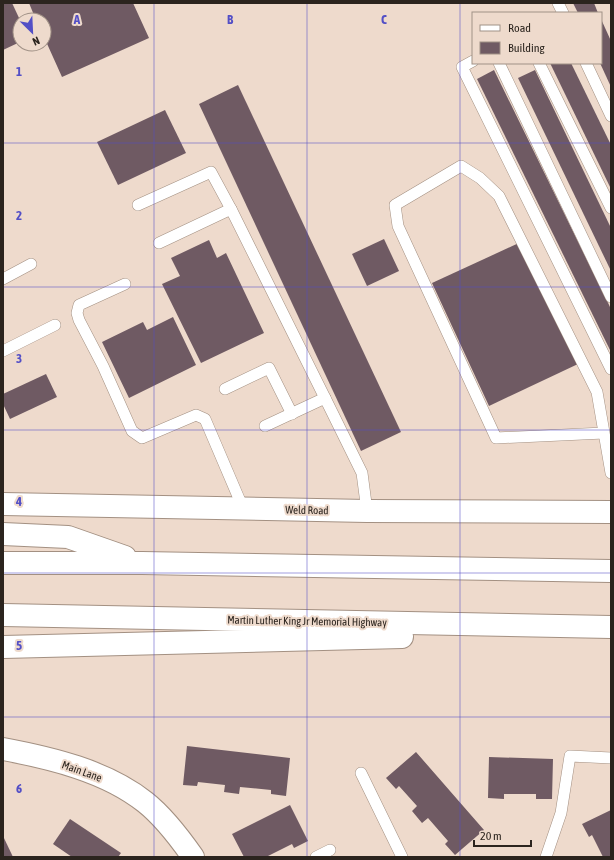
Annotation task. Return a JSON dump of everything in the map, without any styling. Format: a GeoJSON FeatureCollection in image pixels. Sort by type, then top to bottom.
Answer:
{"type":"FeatureCollection","features":[{"type":"Feature","properties":{"kind":"main road","name":"Weld Road"},"geometry":{"type":"LineString","coordinates":[[3,504],[367,511],[611,512]]}},
{"type":"Feature","properties":{"kind":"main road"},"geometry":{"type":"LineString","coordinates":[[3,534],[68,538],[142,563]]}},
{"type":"Feature","properties":{"kind":"main road"},"geometry":{"type":"LineString","coordinates":[[3,563],[142,563],[611,571]]}},
{"type":"Feature","properties":{"kind":"main road","name":"Martin Luther King Jr Memorial Highway"},"geometry":{"type":"LineString","coordinates":[[3,615],[611,627]]}},
{"type":"Feature","properties":{"kind":"main road"},"geometry":{"type":"LineString","coordinates":[[3,647],[403,637],[508,626]]}},
{"type":"Feature","properties":{"kind":"main road","name":"Main Lane"},"geometry":{"type":"LineString","coordinates":[[3,749],[49,759],[96,775],[129,791],[154,810],[180,838],[193,857]]}},
{"type":"Feature","properties":{"kind":"lane"},"geometry":{"type":"LineString","coordinates":[[558,3],[562,12]]}},
{"type":"Feature","properties":{"kind":"lane"},"geometry":{"type":"LineString","coordinates":[[472,62],[462,66],[611,369]]}},
{"type":"Feature","properties":{"kind":"lane"},"geometry":{"type":"LineString","coordinates":[[499,64],[611,297]]}},
{"type":"Feature","properties":{"kind":"lane"},"geometry":{"type":"LineString","coordinates":[[539,64],[611,208]]}},
{"type":"Feature","properties":{"kind":"lane"},"geometry":{"type":"LineString","coordinates":[[586,64],[611,116]]}},
{"type":"Feature","properties":{"kind":"lane"},"geometry":{"type":"LineString","coordinates":[[604,433],[496,438],[398,226],[395,205],[461,166],[480,178],[499,196],[597,392],[611,473]]}},
{"type":"Feature","properties":{"kind":"lane"},"geometry":{"type":"LineString","coordinates":[[138,205],[211,172],[231,208],[362,473],[367,511]]}},
{"type":"Feature","properties":{"kind":"lane"},"geometry":{"type":"LineString","coordinates":[[159,243],[231,208]]}},
{"type":"Feature","properties":{"kind":"lane"},"geometry":{"type":"LineString","coordinates":[[3,278],[31,264]]}},
{"type":"Feature","properties":{"kind":"lane"},"geometry":{"type":"LineString","coordinates":[[125,284],[79,305],[77,313],[132,431],[142,438],[196,415],[205,419],[243,508]]}},
{"type":"Feature","properties":{"kind":"lane"},"geometry":{"type":"LineString","coordinates":[[3,351],[55,325]]}},
{"type":"Feature","properties":{"kind":"lane"},"geometry":{"type":"LineString","coordinates":[[224,389],[269,368],[292,414]]}},
{"type":"Feature","properties":{"kind":"lane"},"geometry":{"type":"LineString","coordinates":[[265,426],[325,398]]}},
{"type":"Feature","properties":{"kind":"lane"},"geometry":{"type":"LineString","coordinates":[[546,857],[561,814],[570,756],[611,758]]}},
{"type":"Feature","properties":{"kind":"lane"},"geometry":{"type":"LineString","coordinates":[[361,773],[402,857]]}},
{"type":"Feature","properties":{"kind":"lane"},"geometry":{"type":"LineString","coordinates":[[316,857],[330,850]]}},
{"type":"Feature","properties":{"kind":"building"},"geometry":{"type":"Polygon","coordinates":[[[3,3],[12,3],[16,12],[12,12],[12,46],[3,50],[3,3]]]}},
{"type":"Feature","properties":{"kind":"building"},"geometry":{"type":"Polygon","coordinates":[[[29,3],[133,3],[149,38],[62,77],[51,52],[52,52],[52,12],[33,12],[29,3]]]}},
{"type":"Feature","properties":{"kind":"building"},"geometry":{"type":"Polygon","coordinates":[[[573,3],[594,3],[598,12],[578,12],[573,3]]]}},
{"type":"Feature","properties":{"kind":"building"},"geometry":{"type":"Polygon","coordinates":[[[602,21],[611,41],[611,87],[600,64],[602,64],[602,21]]]}},
{"type":"Feature","properties":{"kind":"building"},"geometry":{"type":"Polygon","coordinates":[[[550,64],[571,64],[611,145],[611,189],[550,64]]]}},
{"type":"Feature","properties":{"kind":"building"},"geometry":{"type":"Polygon","coordinates":[[[494,70],[611,309],[611,352],[477,79],[494,70]]]}},
{"type":"Feature","properties":{"kind":"building"},"geometry":{"type":"Polygon","coordinates":[[[535,70],[611,228],[611,271],[518,78],[535,70]]]}},
{"type":"Feature","properties":{"kind":"building"},"geometry":{"type":"Polygon","coordinates":[[[238,85],[401,432],[361,451],[199,104],[238,85]]]}},
{"type":"Feature","properties":{"kind":"building"},"geometry":{"type":"Polygon","coordinates":[[[165,110],[186,153],[118,185],[97,142],[165,110]]]}},
{"type":"Feature","properties":{"kind":"building"},"geometry":{"type":"Polygon","coordinates":[[[384,239],[399,271],[367,286],[352,254],[384,239]]]}},
{"type":"Feature","properties":{"kind":"building"},"geometry":{"type":"Polygon","coordinates":[[[209,240],[217,258],[226,253],[264,333],[201,363],[162,284],[180,276],[171,258],[209,240]]]}},
{"type":"Feature","properties":{"kind":"building"},"geometry":{"type":"Polygon","coordinates":[[[521,242],[578,364],[489,406],[432,283],[521,242]]]}},
{"type":"Feature","properties":{"kind":"building"},"geometry":{"type":"Polygon","coordinates":[[[173,317],[196,365],[129,398],[102,342],[143,322],[147,330],[173,317]]]}},
{"type":"Feature","properties":{"kind":"building"},"geometry":{"type":"Polygon","coordinates":[[[46,374],[57,397],[10,419],[3,404],[3,394],[46,374]]]}},
{"type":"Feature","properties":{"kind":"building"},"geometry":{"type":"Polygon","coordinates":[[[187,746],[290,758],[286,796],[271,794],[271,790],[240,787],[239,794],[224,792],[225,785],[198,782],[197,786],[183,785],[187,746]]]}},
{"type":"Feature","properties":{"kind":"building"},"geometry":{"type":"Polygon","coordinates":[[[416,752],[484,830],[455,855],[445,844],[448,841],[428,818],[422,823],[412,811],[417,806],[399,786],[396,789],[386,778],[416,752]]]}},
{"type":"Feature","properties":{"kind":"building"},"geometry":{"type":"Polygon","coordinates":[[[489,757],[553,759],[552,799],[536,799],[536,794],[504,794],[504,799],[488,798],[489,757]]]}},
{"type":"Feature","properties":{"kind":"building"},"geometry":{"type":"Polygon","coordinates":[[[290,805],[308,841],[294,848],[292,844],[266,857],[244,857],[232,834],[290,805]]]}},
{"type":"Feature","properties":{"kind":"building"},"geometry":{"type":"Polygon","coordinates":[[[611,810],[611,857],[603,857],[592,835],[589,837],[582,824],[611,810]]]}},
{"type":"Feature","properties":{"kind":"building"},"geometry":{"type":"Polygon","coordinates":[[[70,819],[121,853],[118,857],[72,857],[53,844],[70,819]]]}},
{"type":"Feature","properties":{"kind":"building"},"geometry":{"type":"Polygon","coordinates":[[[3,836],[13,857],[3,857],[3,836]]]}}]}
